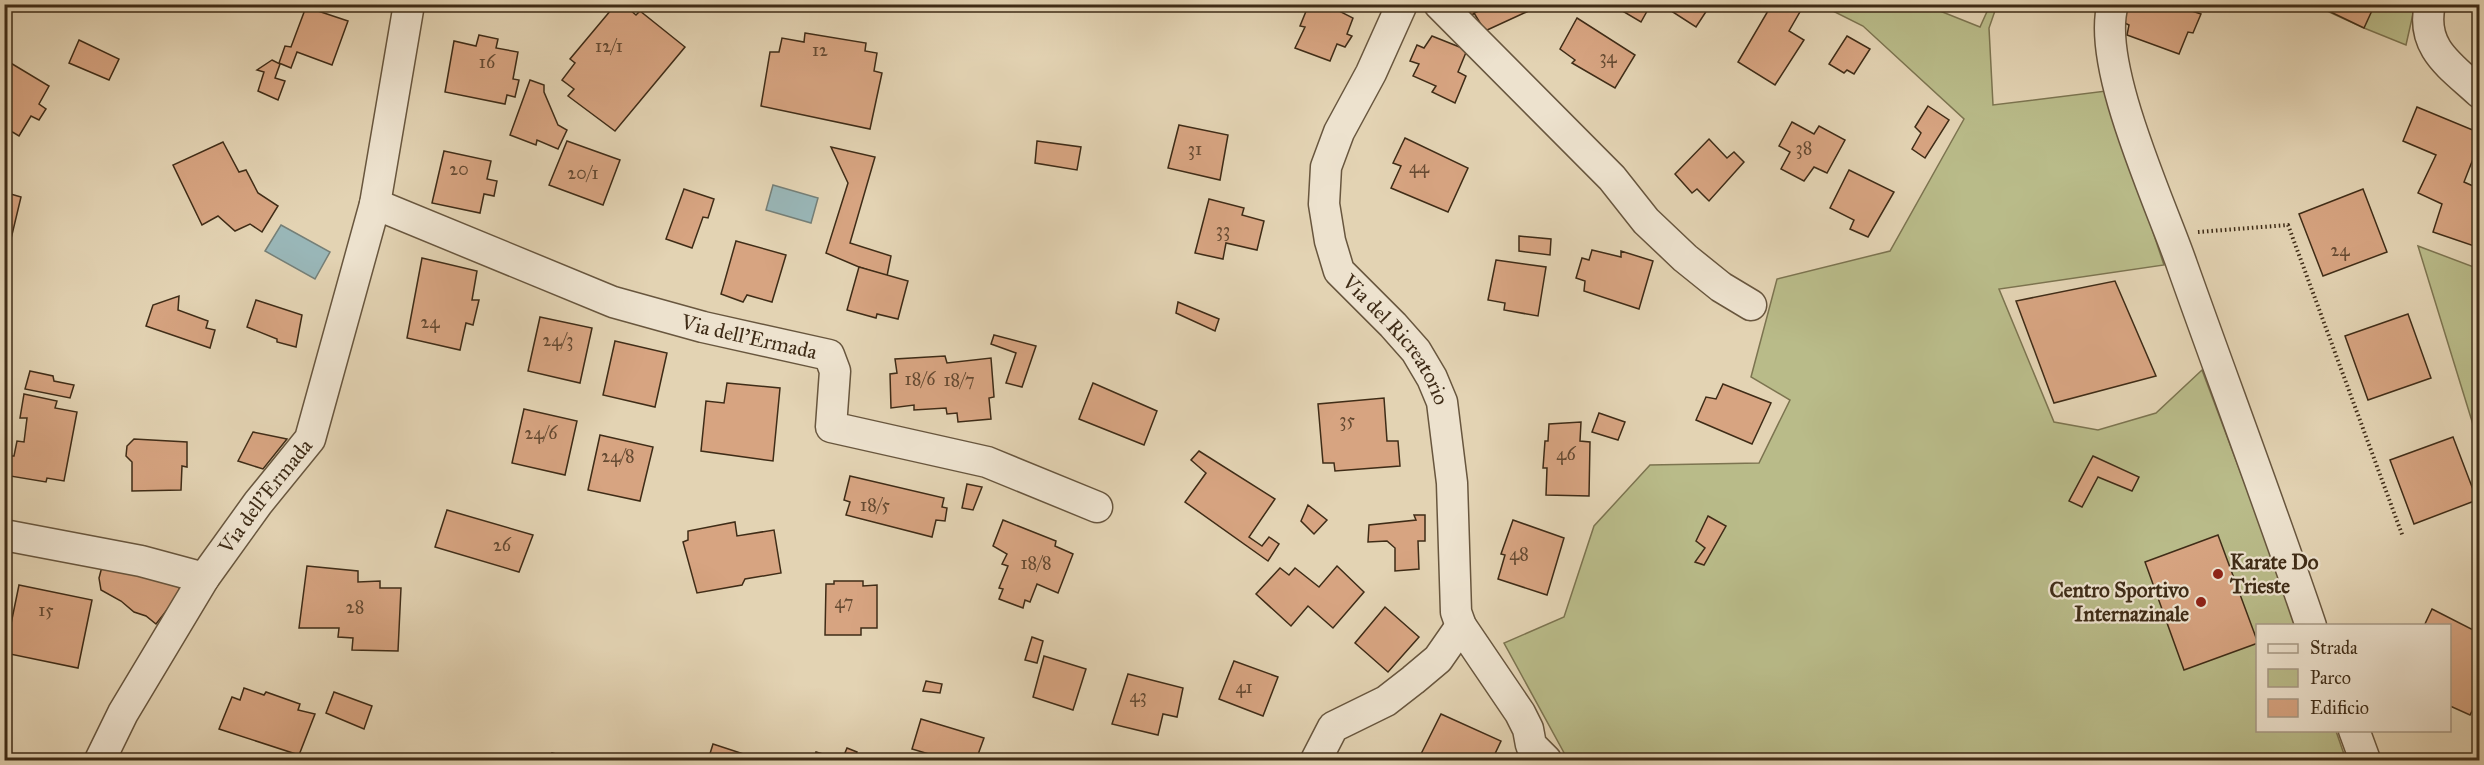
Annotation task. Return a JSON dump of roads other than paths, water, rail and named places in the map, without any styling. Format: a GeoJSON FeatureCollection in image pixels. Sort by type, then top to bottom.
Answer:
{"type":"FeatureCollection","features":[{"type":"Feature","properties":{"kind":"street","name":"Via dell'Ermada"},"geometry":{"type":"LineString","coordinates":[[100,760],[123,713],[204,578],[258,503],[310,439],[375,204],[409,4]]}},
{"type":"Feature","properties":{"kind":"street","name":"Via del Ricreatorio"},"geometry":{"type":"LineString","coordinates":[[1402,4],[1371,73],[1339,132],[1326,167],[1324,204],[1330,241],[1339,271],[1416,351],[1432,378],[1442,402],[1452,483],[1456,612],[1461,626],[1520,713],[1528,729],[1531,745],[1546,760]]}},
{"type":"Feature","properties":{"kind":"street"},"geometry":{"type":"LineString","coordinates":[[1439,4],[1612,178],[1646,221],[1684,258],[1721,287],[1751,305]]}},
{"type":"Feature","properties":{"kind":"street"},"geometry":{"type":"LineString","coordinates":[[2113,4],[2109,18],[2109,41],[2134,136],[2310,624]]}},
{"type":"Feature","properties":{"kind":"street"},"geometry":{"type":"LineString","coordinates":[[2430,4],[2427,29],[2430,42],[2448,63],[2480,93]]}},
{"type":"Feature","properties":{"kind":"street","name":"Via dell'Ermada"},"geometry":{"type":"LineString","coordinates":[[375,204],[614,302],[703,327],[829,355],[835,371],[831,428],[987,462],[1097,507]]}},
{"type":"Feature","properties":{"kind":"street"},"geometry":{"type":"LineString","coordinates":[[4,535],[141,561],[204,578]]}},
{"type":"Feature","properties":{"kind":"street"},"geometry":{"type":"LineString","coordinates":[[1316,760],[1333,727],[1386,701],[1413,680],[1438,659],[1461,626]]}},
{"type":"Feature","properties":{"kind":"street"},"geometry":{"type":"LineString","coordinates":[[2355,732],[2365,760]]}},
{"type":"Feature","properties":{"kind":"water"},"geometry":{"type":"Polygon","coordinates":[[[773,185],[818,198],[811,223],[766,210],[773,185]]]}},
{"type":"Feature","properties":{"kind":"water"},"geometry":{"type":"Polygon","coordinates":[[[281,225],[330,252],[315,279],[265,251],[281,225]]]}},
{"type":"Feature","properties":{"kind":"place","name":"Karate Do Trieste"},"geometry":{"type":"Point","coordinates":[2218,574]}},
{"type":"Feature","properties":{"kind":"place","name":"Centro Sportivo Internazinale"},"geometry":{"type":"Point","coordinates":[2201,602]}}]}
